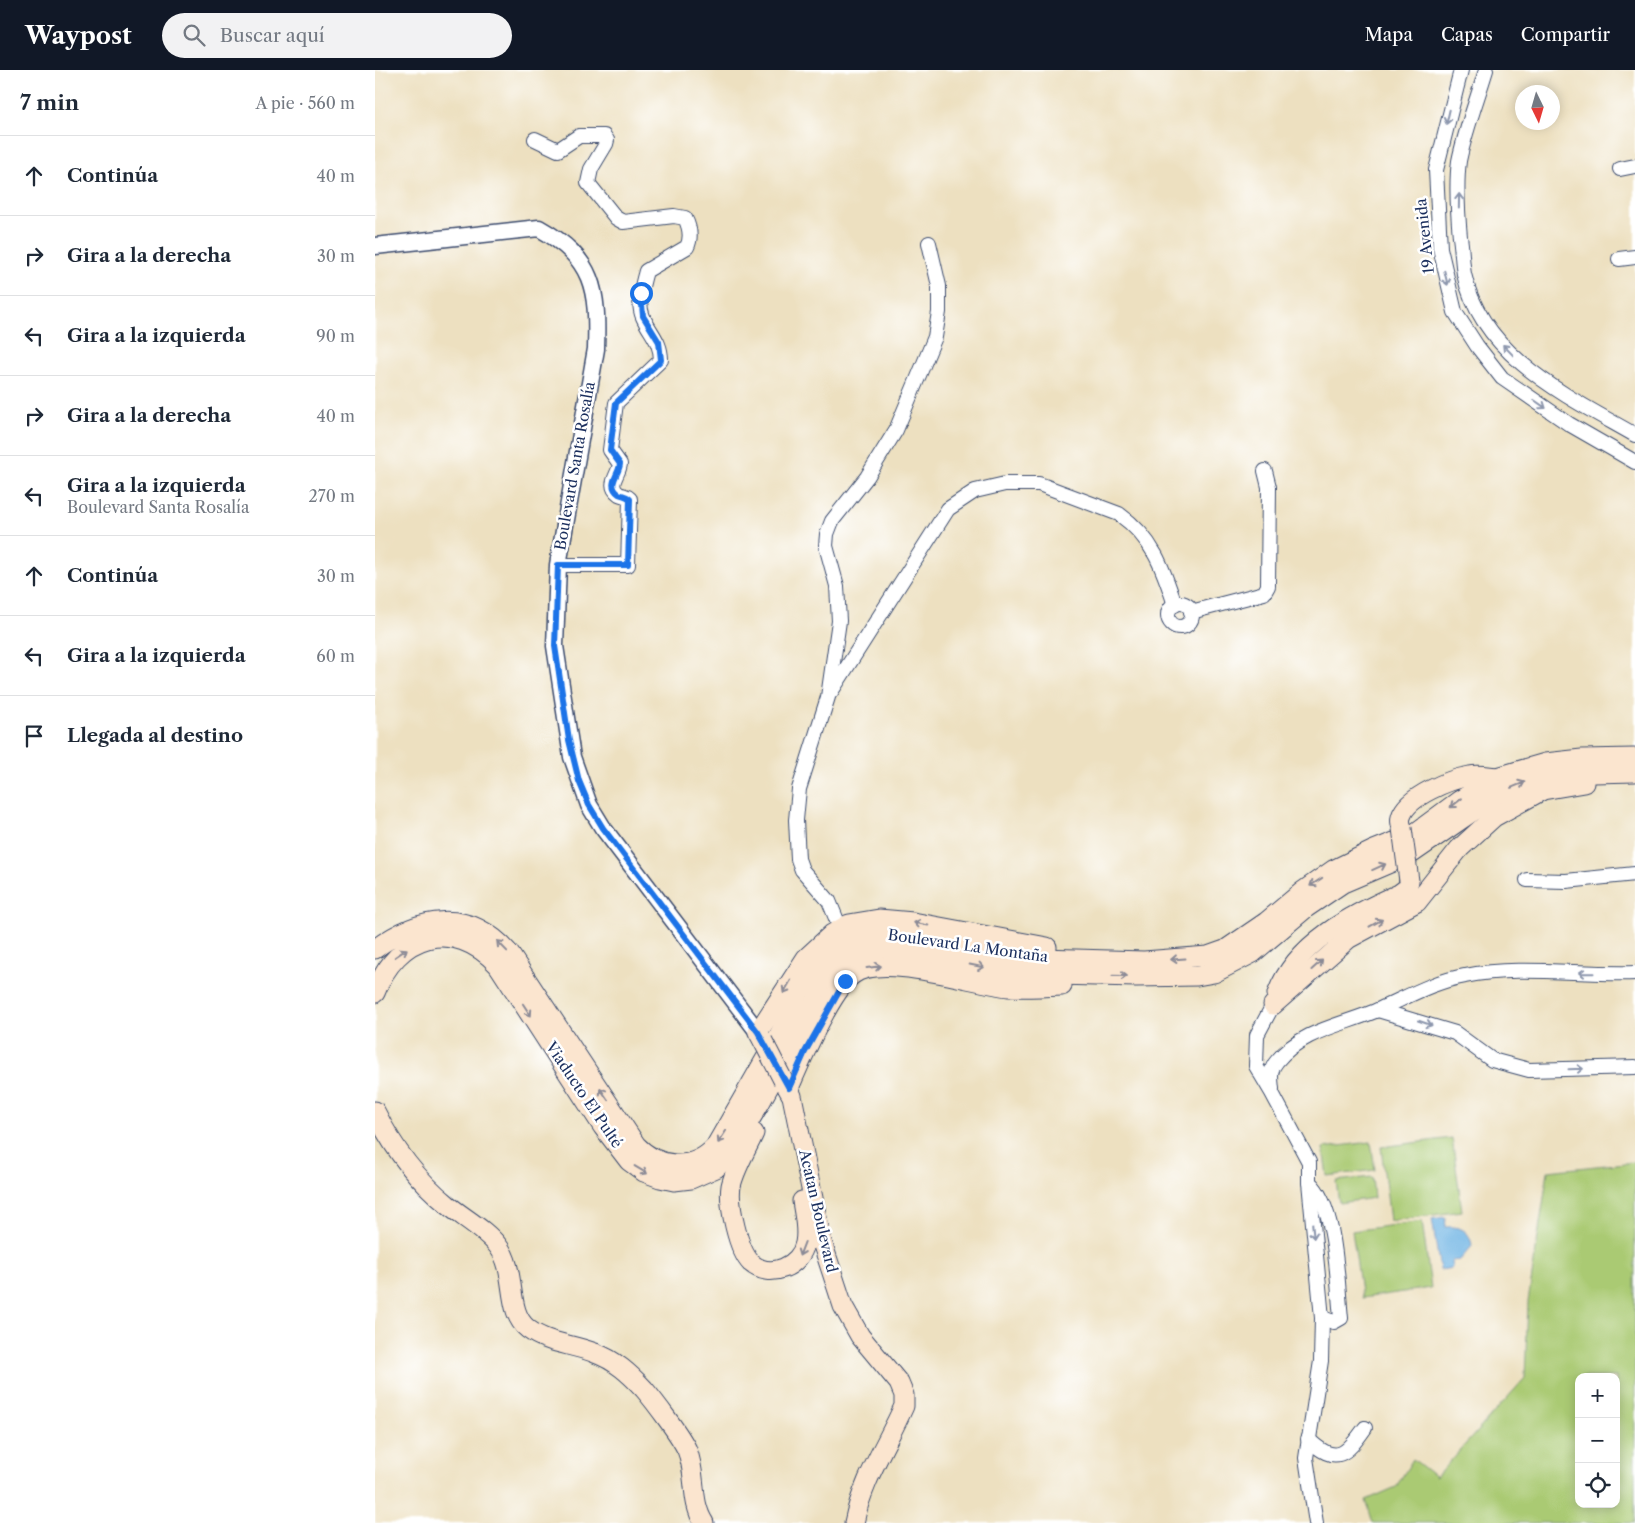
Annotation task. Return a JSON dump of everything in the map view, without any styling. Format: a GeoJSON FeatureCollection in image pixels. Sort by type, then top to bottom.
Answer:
{"type":"FeatureCollection","features":[{"type":"Feature","properties":{"kind":"main road","name":"Boulevard La Montaña"},"geometry":{"type":"LineString","coordinates":[[772,1040],[800,991],[824,958],[839,946],[858,937],[894,934],[973,949],[1075,960],[1185,959],[1208,956],[1225,950],[1266,922],[1303,891],[1333,870],[1374,850],[1414,834],[1431,824],[1460,800],[1497,777],[1545,763],[1582,759],[1635,758]]}},
{"type":"Feature","properties":{"kind":"main road","name":"Boulevard La Montaña"},"geometry":{"type":"LineString","coordinates":[[772,1040],[839,966],[851,958],[866,952],[895,952],[1025,973],[1092,976],[1197,976],[1215,973],[1253,953],[1306,908],[1343,883],[1411,854],[1498,794],[1527,781],[1553,774],[1635,772]]}},
{"type":"Feature","properties":{"kind":"main road"},"geometry":{"type":"LineString","coordinates":[[1273,1005],[1281,983],[1321,937],[1343,921],[1399,894],[1407,888],[1409,881],[1401,817],[1411,803],[1432,790],[1471,775],[1497,777]]}},
{"type":"Feature","properties":{"kind":"main road"},"geometry":{"type":"LineString","coordinates":[[1273,1005],[1348,939],[1417,902],[1475,833],[1494,817],[1543,790],[1567,784],[1635,782]]}},
{"type":"Feature","properties":{"kind":"main road"},"geometry":{"type":"LineString","coordinates":[[760,1103],[760,1118],[732,1183],[732,1206],[739,1241],[747,1257],[759,1268],[777,1270],[798,1258],[805,1242],[806,1227],[786,1084],[772,1040],[806,958],[840,928],[857,922],[879,918],[913,922],[1055,948],[1075,960]]}},
{"type":"Feature","properties":{"kind":"main road","name":"Viaducto El Pulté"},"geometry":{"type":"LineString","coordinates":[[375,949],[400,932],[423,924],[441,921],[468,924],[497,940],[509,953],[636,1144],[650,1158],[663,1163],[689,1163],[710,1152],[728,1127],[772,1040]]}},
{"type":"Feature","properties":{"kind":"main road","name":"Viaducto El Pulté"},"geometry":{"type":"LineString","coordinates":[[375,992],[380,979],[393,959],[418,943],[427,939],[445,937],[477,946],[497,965],[622,1152],[637,1168],[660,1178],[674,1181],[691,1179],[716,1168],[729,1155],[760,1103],[772,1040]]}},
{"type":"Feature","properties":{"kind":"main road"},"geometry":{"type":"LineString","coordinates":[[786,1084],[845,981],[862,969],[889,965],[991,984],[1032,987],[1077,986],[1092,976]]}},
{"type":"Feature","properties":{"kind":"main road","name":"Acatan Boulevard"},"geometry":{"type":"LineString","coordinates":[[786,1084],[803,1143],[822,1242],[843,1306],[860,1336],[899,1383],[904,1395],[904,1406],[871,1473],[857,1506],[854,1523]]}},
{"type":"Feature","properties":{"kind":"main road"},"geometry":{"type":"LineString","coordinates":[[375,1111],[402,1159],[447,1204],[490,1237],[504,1254],[510,1269],[514,1305],[519,1318],[527,1328],[547,1340],[594,1352],[616,1363],[645,1390],[687,1450],[698,1513],[705,1523]]}},
{"type":"Feature","properties":{"kind":"street","name":"19 Avenida"},"geometry":{"type":"LineString","coordinates":[[1461,70],[1436,170],[1439,248],[1455,312],[1477,346],[1502,378],[1569,424],[1635,462]]}},
{"type":"Feature","properties":{"kind":"street"},"geometry":{"type":"LineString","coordinates":[[1486,70],[1459,162],[1459,221],[1464,275],[1475,304],[1488,329],[1517,359],[1550,385],[1635,435]]}},
{"type":"Feature","properties":{"kind":"street"},"geometry":{"type":"LineString","coordinates":[[535,139],[558,150],[579,136],[604,136],[607,140],[591,168],[588,183],[617,218],[623,222],[674,216],[685,218],[689,226],[690,236],[687,247],[647,271],[642,284],[641,308],[643,316],[659,342],[661,360],[616,403],[610,450],[620,464],[613,479],[614,488],[618,493],[630,499],[628,565],[558,565]]}},
{"type":"Feature","properties":{"kind":"street"},"geometry":{"type":"LineString","coordinates":[[1620,169],[1635,166]]}},
{"type":"Feature","properties":{"kind":"street","name":"Boulevard Santa Rosalía"},"geometry":{"type":"LineString","coordinates":[[375,246],[539,228],[553,235],[581,261],[593,282],[597,324],[596,349],[558,565],[555,646],[571,749],[589,805],[603,828],[668,916],[772,1040]]}},
{"type":"Feature","properties":{"kind":"street"},"geometry":{"type":"LineString","coordinates":[[840,928],[829,901],[802,870],[799,859],[796,820],[799,789],[828,697],[839,621],[837,586],[826,546],[827,534],[832,521],[867,477],[896,430],[935,337],[939,312],[939,286],[929,243]]}},
{"type":"Feature","properties":{"kind":"street"},"geometry":{"type":"LineString","coordinates":[[1619,259],[1635,256]]}},
{"type":"Feature","properties":{"kind":"street"},"geometry":{"type":"LineString","coordinates":[[1191,612],[1264,594],[1268,586],[1269,487],[1265,471]]}},
{"type":"Feature","properties":{"kind":"street"},"geometry":{"type":"LineString","coordinates":[[828,697],[948,509],[975,491],[1005,484],[1039,484],[1119,514],[1129,521],[1156,552],[1175,604]]}},
{"type":"Feature","properties":{"kind":"street"},"geometry":{"type":"LineString","coordinates":[[1175,604],[1186,605],[1191,612],[1189,623],[1182,627],[1175,626],[1169,621],[1168,613],[1175,604]]}},
{"type":"Feature","properties":{"kind":"street"},"geometry":{"type":"LineString","coordinates":[[1527,880],[1565,881],[1635,874]]}},
{"type":"Feature","properties":{"kind":"street"},"geometry":{"type":"LineString","coordinates":[[1272,1092],[1271,1074],[1273,1066],[1298,1041],[1330,1026],[1378,1010],[1420,991],[1464,976],[1505,972],[1635,973]]}},
{"type":"Feature","properties":{"kind":"street"},"geometry":{"type":"LineString","coordinates":[[1273,1005],[1257,1035],[1256,1066],[1309,1162],[1309,1182],[1322,1318],[1321,1361],[1306,1458],[1316,1523]]}},
{"type":"Feature","properties":{"kind":"street"},"geometry":{"type":"LineString","coordinates":[[1378,1010],[1455,1033],[1492,1060],[1529,1070],[1635,1067]]}},
{"type":"Feature","properties":{"kind":"street"},"geometry":{"type":"LineString","coordinates":[[1309,1182],[1317,1189],[1330,1224],[1341,1318],[1334,1322],[1322,1318]]}},
{"type":"Feature","properties":{"kind":"street"},"geometry":{"type":"LineString","coordinates":[[1308,1439],[1322,1452],[1337,1454],[1350,1449],[1365,1428]]}},
{"type":"Feature","properties":{"kind":"green space"},"geometry":{"type":"Polygon","coordinates":[[[1452,1138],[1462,1211],[1390,1221],[1381,1147],[1452,1138]]]}},
{"type":"Feature","properties":{"kind":"green space"},"geometry":{"type":"Polygon","coordinates":[[[1371,1142],[1375,1170],[1327,1176],[1323,1148],[1371,1142]]]}},
{"type":"Feature","properties":{"kind":"green space"},"geometry":{"type":"Polygon","coordinates":[[[1635,1162],[1635,1523],[1373,1523],[1366,1500],[1396,1487],[1413,1459],[1436,1477],[1525,1378],[1528,1302],[1548,1171],[1635,1162]]]}},
{"type":"Feature","properties":{"kind":"green space"},"geometry":{"type":"Polygon","coordinates":[[[1372,1177],[1374,1198],[1339,1203],[1336,1181],[1372,1177]]]}},
{"type":"Feature","properties":{"kind":"green space"},"geometry":{"type":"Polygon","coordinates":[[[1422,1221],[1431,1288],[1362,1298],[1352,1231],[1422,1221]]]}},
{"type":"Feature","properties":{"kind":"water"},"geometry":{"type":"Polygon","coordinates":[[[1445,1217],[1446,1227],[1456,1227],[1464,1230],[1472,1246],[1460,1260],[1451,1261],[1452,1268],[1440,1270],[1432,1219],[1445,1217]]]}},
{"type":"Feature","properties":{"kind":"route"},"geometry":{"type":"LineString","coordinates":[[641,293],[643,316],[659,342],[661,360],[660,364],[616,403],[610,450],[620,464],[620,468],[613,479],[614,488],[618,493],[630,499],[628,565],[558,565],[555,646],[572,757],[579,781],[589,805],[603,828],[758,1032],[789,1088],[805,1052],[845,981]]}}]}
